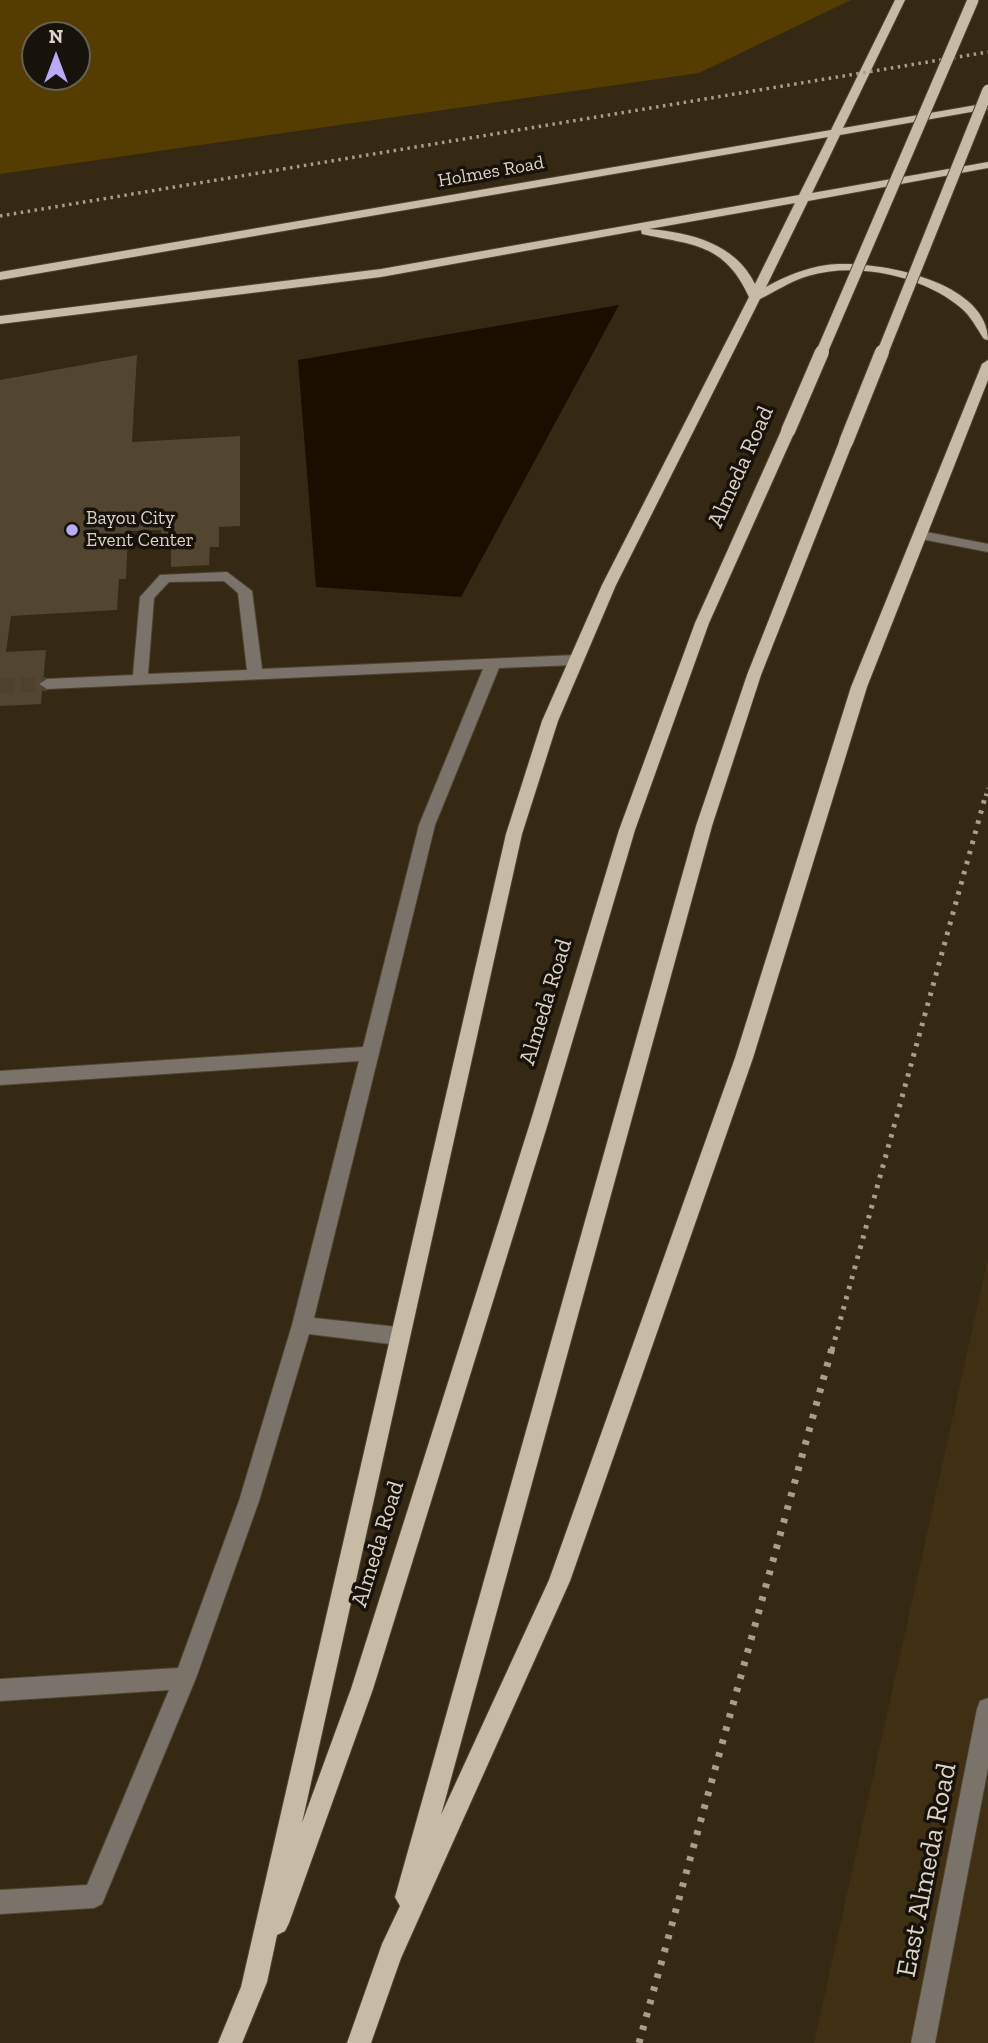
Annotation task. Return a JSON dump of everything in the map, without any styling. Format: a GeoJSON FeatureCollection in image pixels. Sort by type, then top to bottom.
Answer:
{"type":"FeatureCollection","features":[{"type":"Feature","properties":{"kind":"main road"},"geometry":{"type":"LineString","coordinates":[[252,1991],[398,1336],[514,834],[550,720],[615,573],[755,297],[900,0]]}},
{"type":"Feature","properties":{"kind":"main road","name":"Almeda Road"},"geometry":{"type":"LineString","coordinates":[[230,2043],[252,1991],[362,1689],[540,1120],[631,818],[702,623],[788,431],[973,0]]}},
{"type":"Feature","properties":{"kind":"main road"},"geometry":{"type":"LineString","coordinates":[[359,2043],[391,1952],[704,826],[754,675],[988,90]]}},
{"type":"Feature","properties":{"kind":"main road","name":"Holmes Road"},"geometry":{"type":"LineString","coordinates":[[0,276],[988,106]]}},
{"type":"Feature","properties":{"kind":"main road"},"geometry":{"type":"LineString","coordinates":[[0,320],[316,283],[452,262],[621,229],[988,165]]}},
{"type":"Feature","properties":{"kind":"main road"},"geometry":{"type":"LineString","coordinates":[[621,229],[667,233],[706,244],[739,265],[749,280],[755,297]]}},
{"type":"Feature","properties":{"kind":"main road"},"geometry":{"type":"LineString","coordinates":[[755,297],[808,272],[841,268],[887,272],[945,292],[968,307],[988,336]]}},
{"type":"Feature","properties":{"kind":"main road"},"geometry":{"type":"LineString","coordinates":[[391,1952],[559,1581],[744,1058],[859,687],[988,364]]}},
{"type":"Feature","properties":{"kind":"street"},"geometry":{"type":"LineString","coordinates":[[921,535],[988,548]]}},
{"type":"Feature","properties":{"kind":"street"},"geometry":{"type":"LineString","coordinates":[[140,680],[147,597],[165,578],[201,575],[227,576],[245,591],[255,675]]}},
{"type":"Feature","properties":{"kind":"street"},"geometry":{"type":"LineString","coordinates":[[47,684],[575,660]]}},
{"type":"Feature","properties":{"kind":"street"},"geometry":{"type":"LineString","coordinates":[[0,1902],[94,1896],[185,1678],[249,1501],[302,1325],[427,825],[493,664]]}},
{"type":"Feature","properties":{"kind":"street"},"geometry":{"type":"LineString","coordinates":[[0,1078],[368,1055]]}},
{"type":"Feature","properties":{"kind":"street"},"geometry":{"type":"LineString","coordinates":[[302,1325],[398,1336]]}},
{"type":"Feature","properties":{"kind":"street"},"geometry":{"type":"LineString","coordinates":[[0,1690],[185,1678]]}},
{"type":"Feature","properties":{"kind":"street","name":"East Almeda Road"},"geometry":{"type":"LineString","coordinates":[[923,2043],[988,1709]]}},
{"type":"Feature","properties":{"kind":"shaded area"},"geometry":{"type":"Polygon","coordinates":[[[0,0],[851,0],[699,73],[0,174],[0,0]]]}},
{"type":"Feature","properties":{"kind":"shaded area"},"geometry":{"type":"Polygon","coordinates":[[[619,305],[461,597],[316,587],[298,360],[619,305]]]}},
{"type":"Feature","properties":{"kind":"shaded area"},"geometry":{"type":"Polygon","coordinates":[[[988,1258],[988,2043],[814,2043],[988,1258]]]}},
{"type":"Feature","properties":{"kind":"building","name":"Bayou City Event Center"},"geometry":{"type":"Polygon","coordinates":[[[137,355],[132,442],[240,436],[240,526],[219,527],[219,547],[210,547],[209,565],[171,567],[171,549],[160,550],[161,530],[128,531],[126,579],[119,579],[117,610],[11,616],[6,652],[46,650],[41,704],[0,706],[0,380],[137,355]]]}},
{"type":"Feature","properties":{"kind":"tunnel"},"geometry":{"type":"LineString","coordinates":[[0,686],[47,684]]}},
{"type":"Feature","properties":{"kind":"railway"},"geometry":{"type":"LineString","coordinates":[[0,216],[988,52]]}},
{"type":"Feature","properties":{"kind":"railway"},"geometry":{"type":"LineString","coordinates":[[986,796],[988,788]]}},
{"type":"Feature","properties":{"kind":"railway"},"geometry":{"type":"LineString","coordinates":[[832,1350],[986,794]]}},
{"type":"Feature","properties":{"kind":"railway"},"geometry":{"type":"LineString","coordinates":[[639,2043],[832,1348]]}},
{"type":"Feature","properties":{"kind":"place","name":"Bayou City Event Center"},"geometry":{"type":"Point","coordinates":[72,530]}}]}
